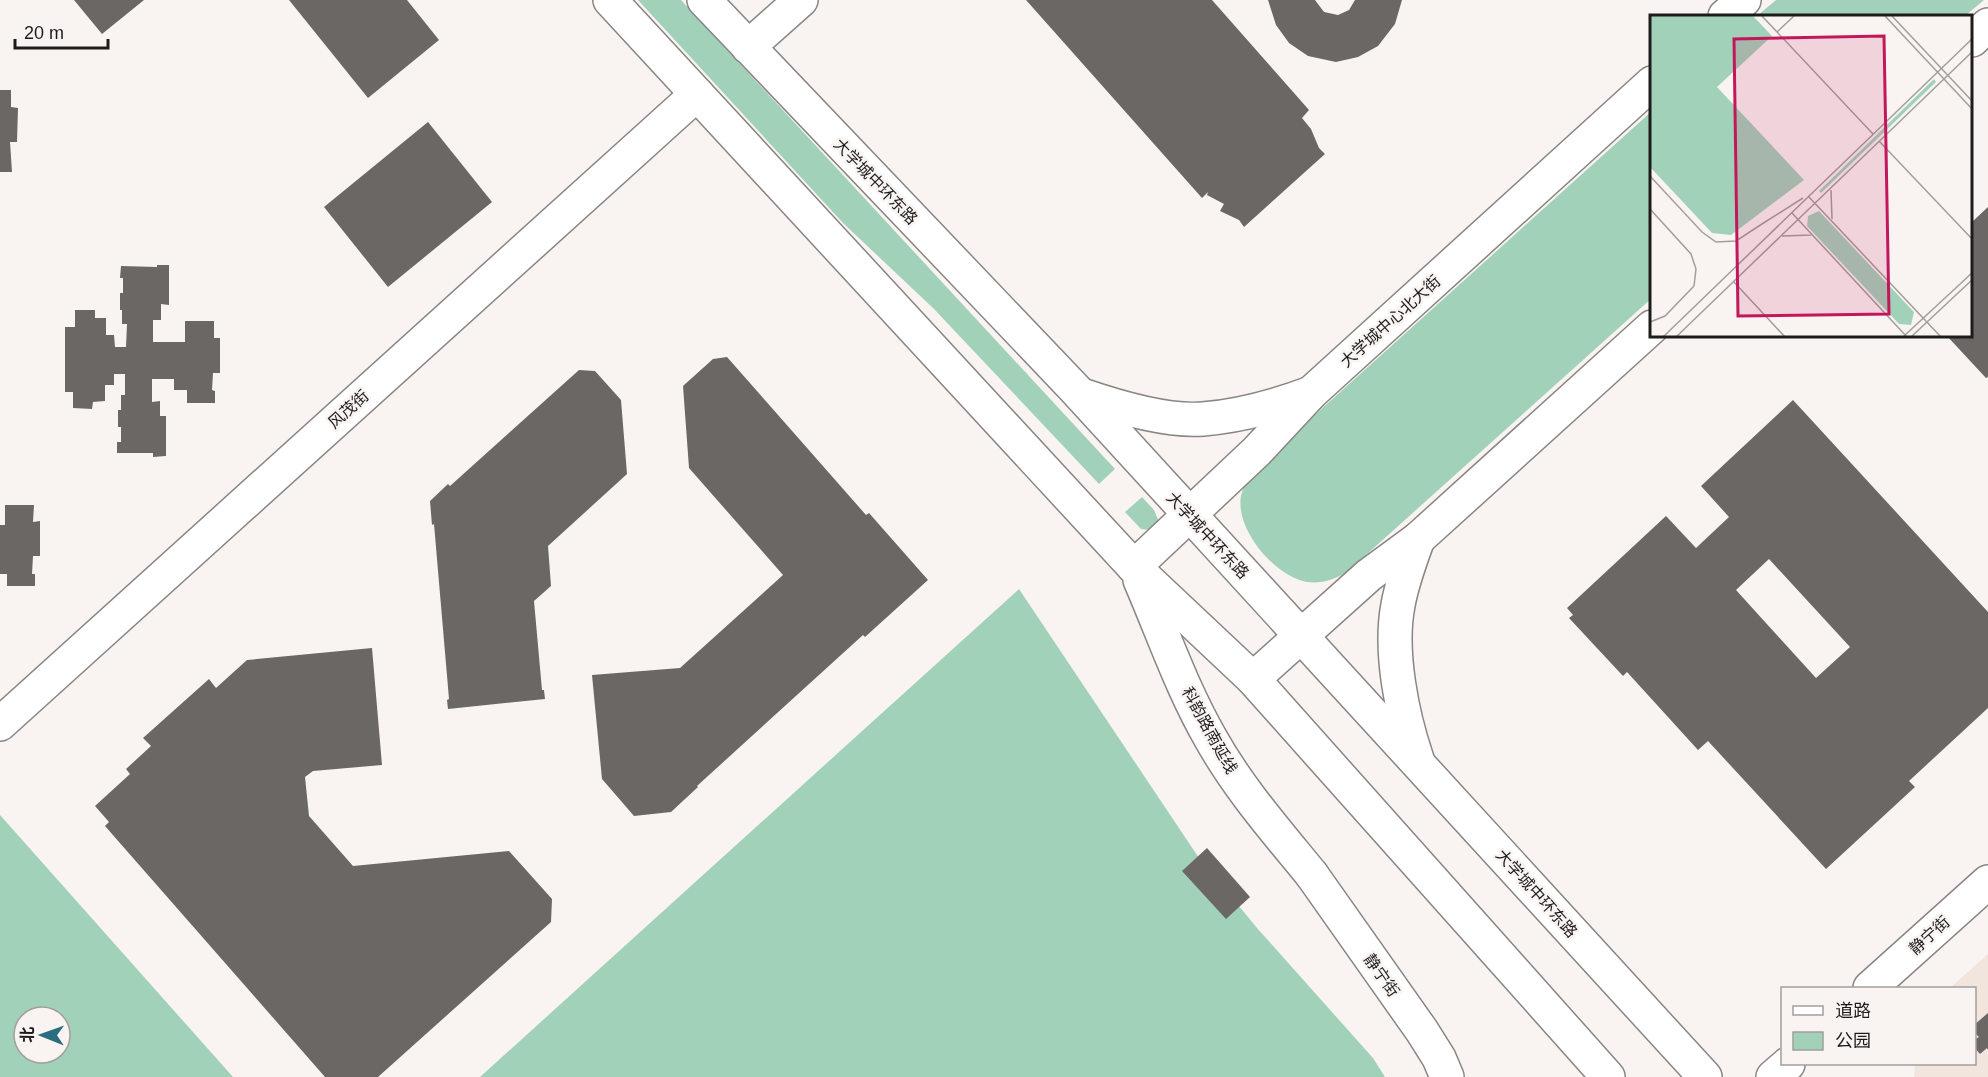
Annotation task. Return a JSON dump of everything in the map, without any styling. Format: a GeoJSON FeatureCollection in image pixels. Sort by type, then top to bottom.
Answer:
{"type":"FeatureCollection","features":[{"type":"Feature","properties":{"kind":"main road"},"geometry":{"type":"LineString","coordinates":[[610,0],[1134,567],[1253,679],[1608,1077]]}},
{"type":"Feature","properties":{"kind":"main road","name":"大学城中环东路"},"geometry":{"type":"LineString","coordinates":[[704,0],[1074,388],[1705,1077]]}},
{"type":"Feature","properties":{"kind":"main road"},"geometry":{"type":"LineString","coordinates":[[748,48],[801,0]]}},
{"type":"Feature","properties":{"kind":"main road"},"geometry":{"type":"LineString","coordinates":[[1726,15],[1744,0]]}},
{"type":"Feature","properties":{"kind":"main road"},"geometry":{"type":"LineString","coordinates":[[1973,38],[1988,25]]}},
{"type":"Feature","properties":{"kind":"main road","name":"大学城中心北大街"},"geometry":{"type":"LineString","coordinates":[[1134,567],[1257,451],[1311,393],[1650,85]]}},
{"type":"Feature","properties":{"kind":"main road","name":"风茂街"},"geometry":{"type":"LineString","coordinates":[[0,724],[697,94]]}},
{"type":"Feature","properties":{"kind":"main road"},"geometry":{"type":"LineString","coordinates":[[1253,679],[1369,575],[1418,539],[1650,329]]}},
{"type":"Feature","properties":{"kind":"main road"},"geometry":{"type":"LineString","coordinates":[[1074,388],[1081,395],[1132,411],[1202,419],[1224,417],[1269,407],[1311,393]]}},
{"type":"Feature","properties":{"kind":"main road"},"geometry":{"type":"LineString","coordinates":[[1418,539],[1403,581],[1397,606],[1395,633],[1401,690],[1413,747],[1419,764]]}},
{"type":"Feature","properties":{"kind":"main road","name":"科韵路南延线"},"geometry":{"type":"LineString","coordinates":[[1134,567],[1196,712],[1212,741],[1260,811],[1312,876]]}},
{"type":"Feature","properties":{"kind":"main road","name":"静宁街"},"geometry":{"type":"LineString","coordinates":[[1312,876],[1422,1031],[1439,1058],[1447,1077]]}},
{"type":"Feature","properties":{"kind":"main road","name":"静宁街"},"geometry":{"type":"LineString","coordinates":[[1871,987],[1988,882]]}},
{"type":"Feature","properties":{"kind":"main road"},"geometry":{"type":"LineString","coordinates":[[1773,1077],[1787,1065]]}},
{"type":"Feature","properties":{"kind":"shaded area"},"geometry":{"type":"Polygon","coordinates":[[[1988,954],[1988,1077],[1914,1077],[1915,1065],[1976,1065],[1976,987],[1951,987],[1988,954]]]}},
{"type":"Feature","properties":{"kind":"green space"},"geometry":{"type":"Polygon","coordinates":[[[638,0],[681,0],[1115,469],[1099,484],[934,309],[843,223],[638,0]]]}},
{"type":"Feature","properties":{"kind":"green space"},"geometry":{"type":"Polygon","coordinates":[[[1776,0],[1984,0],[1966,15],[1758,15],[1776,0]]]}},
{"type":"Feature","properties":{"kind":"green space"},"geometry":{"type":"Polygon","coordinates":[[[1650,113],[1650,300],[1347,572],[1338,577],[1318,582],[1307,582],[1295,578],[1282,571],[1260,550],[1244,523],[1241,509],[1241,496],[1244,488],[1257,467],[1650,113]]]}},
{"type":"Feature","properties":{"kind":"green space"},"geometry":{"type":"Polygon","coordinates":[[[1142,497],[1154,510],[1159,522],[1151,530],[1141,529],[1125,512],[1142,497]]]}},
{"type":"Feature","properties":{"kind":"green space"},"geometry":{"type":"Polygon","coordinates":[[[1019,589],[1197,855],[1257,928],[1373,1058],[1385,1077],[480,1077],[1019,589]]]}},
{"type":"Feature","properties":{"kind":"green space"},"geometry":{"type":"Polygon","coordinates":[[[0,815],[233,1077],[0,1077],[0,815]]]}},
{"type":"Feature","properties":{"kind":"building"},"geometry":{"type":"Polygon","coordinates":[[[74,0],[144,0],[102,34],[74,0]]]}},
{"type":"Feature","properties":{"kind":"building"},"geometry":{"type":"Polygon","coordinates":[[[289,0],[407,0],[439,40],[368,98],[289,0]]]}},
{"type":"Feature","properties":{"kind":"building"},"geometry":{"type":"Polygon","coordinates":[[[1026,0],[1212,0],[1309,110],[1302,118],[1311,129],[1319,148],[1325,154],[1244,227],[1239,220],[1220,211],[1224,204],[1207,195],[1208,192],[1202,198],[1026,0]]]}},
{"type":"Feature","properties":{"kind":"building"},"geometry":{"type":"Polygon","coordinates":[[[1268,0],[1315,0],[1324,12],[1338,15],[1349,10],[1355,0],[1402,0],[1395,24],[1378,46],[1358,57],[1336,62],[1308,56],[1289,43],[1276,25],[1268,0]]]}},
{"type":"Feature","properties":{"kind":"building"},"geometry":{"type":"Polygon","coordinates":[[[0,90],[11,90],[11,107],[18,108],[17,142],[10,142],[12,172],[0,172],[0,90]]]}},
{"type":"Feature","properties":{"kind":"building"},"geometry":{"type":"Polygon","coordinates":[[[428,122],[492,202],[388,287],[324,207],[428,122]]]}},
{"type":"Feature","properties":{"kind":"building"},"geometry":{"type":"Polygon","coordinates":[[[1988,207],[1988,377],[1986,378],[1949,338],[1973,338],[1973,221],[1988,207]]]}},
{"type":"Feature","properties":{"kind":"building"},"geometry":{"type":"Polygon","coordinates":[[[157,265],[169,265],[169,305],[161,304],[161,320],[153,320],[153,342],[185,342],[185,321],[214,321],[214,338],[220,338],[220,373],[213,373],[212,390],[215,391],[215,403],[187,403],[187,390],[174,390],[174,379],[152,379],[152,402],[160,401],[160,416],[166,416],[166,456],[153,457],[153,453],[117,453],[117,442],[121,442],[118,410],[121,410],[121,395],[125,395],[125,374],[114,374],[114,385],[105,385],[105,401],[93,402],[92,409],[73,408],[73,392],[65,392],[65,327],[75,327],[75,310],[95,310],[95,318],[106,318],[106,335],[114,335],[115,347],[126,347],[127,324],[122,324],[122,310],[120,310],[120,293],[123,293],[123,278],[120,278],[121,266],[157,267],[157,265]]]}},
{"type":"Feature","properties":{"kind":"building"},"geometry":{"type":"Polygon","coordinates":[[[727,357],[866,515],[869,513],[928,580],[865,637],[863,635],[671,812],[634,816],[602,779],[592,675],[680,668],[783,575],[689,468],[683,386],[713,359],[727,357]]]}},
{"type":"Feature","properties":{"kind":"building"},"geometry":{"type":"Polygon","coordinates":[[[579,370],[595,371],[621,400],[627,474],[548,546],[551,586],[534,601],[542,690],[544,690],[545,699],[448,709],[434,524],[432,525],[430,501],[448,484],[450,486],[579,370]]]}},
{"type":"Feature","properties":{"kind":"building"},"geometry":{"type":"Polygon","coordinates":[[[1793,400],[1988,612],[1988,708],[1909,781],[1915,787],[1826,869],[1708,741],[1698,750],[1627,672],[1623,676],[1569,618],[1573,615],[1567,608],[1666,516],[1696,548],[1729,517],[1701,486],[1793,400]],[[1769,559],[1736,590],[1816,678],[1850,647],[1769,559]]]}},
{"type":"Feature","properties":{"kind":"building"},"geometry":{"type":"Polygon","coordinates":[[[5,505],[34,505],[33,522],[40,521],[40,556],[33,556],[32,574],[35,574],[35,586],[7,586],[7,574],[0,574],[0,525],[5,525],[5,505]]]}},
{"type":"Feature","properties":{"kind":"building"},"geometry":{"type":"Polygon","coordinates":[[[372,648],[382,765],[313,771],[305,777],[309,816],[353,866],[509,851],[552,899],[551,922],[378,1077],[325,1077],[105,826],[109,822],[95,806],[130,774],[126,769],[151,746],[143,738],[209,679],[216,688],[247,660],[372,648]]]}},
{"type":"Feature","properties":{"kind":"building"},"geometry":{"type":"Polygon","coordinates":[[[1207,848],[1250,897],[1226,919],[1182,871],[1207,848]]]}},
{"type":"Feature","properties":{"kind":"building"},"geometry":{"type":"Polygon","coordinates":[[[1988,1013],[1988,1050],[1987,1048],[1980,1054],[1976,1049],[1976,1039],[1979,1037],[1976,1034],[1976,1023],[1988,1013]]]}}]}
